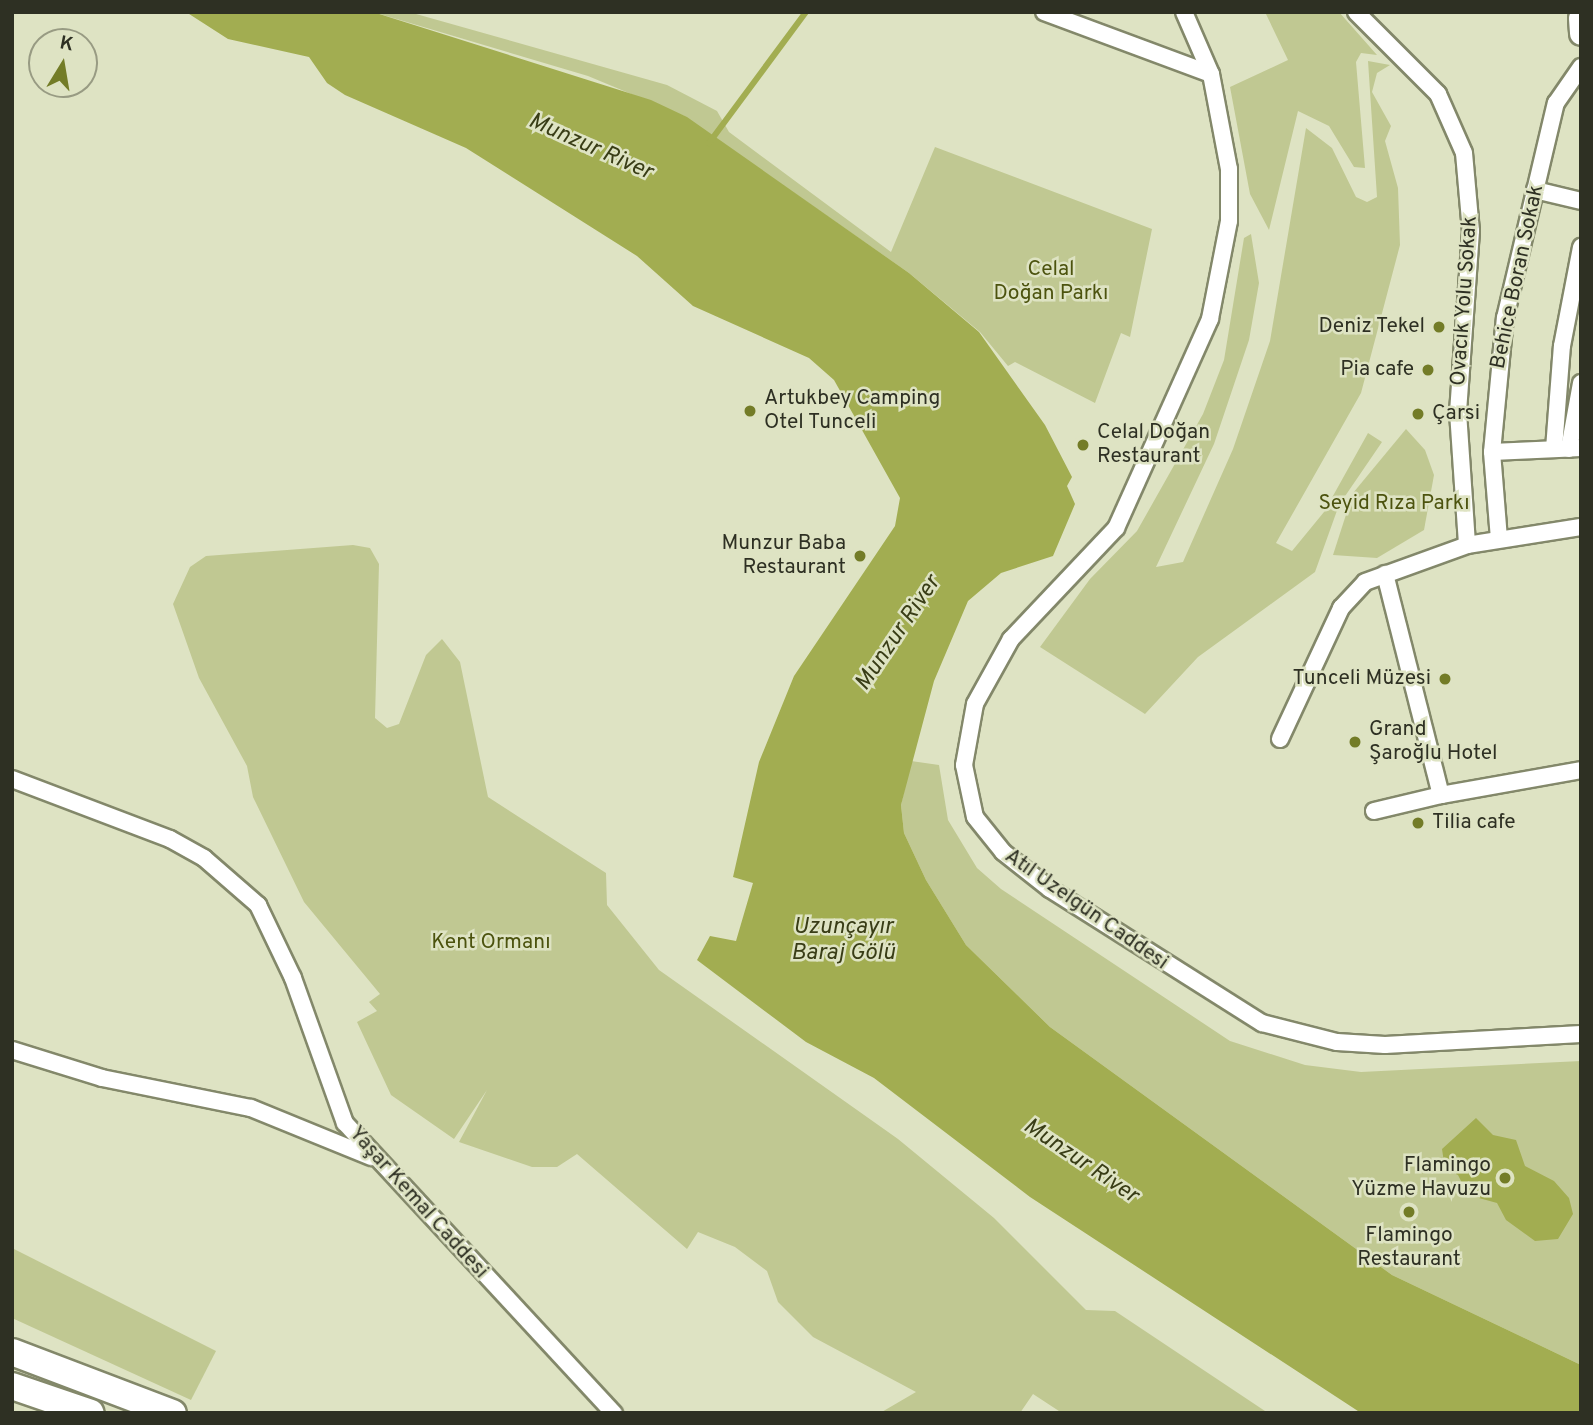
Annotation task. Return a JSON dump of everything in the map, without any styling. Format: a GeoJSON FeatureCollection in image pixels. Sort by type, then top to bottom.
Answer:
{"type":"FeatureCollection","features":[{"type":"Feature","properties":{"kind":"main road"},"geometry":{"type":"LineString","coordinates":[[1574,12],[1580,18],[1581,33]]}},
{"type":"Feature","properties":{"kind":"main road"},"geometry":{"type":"LineString","coordinates":[[12,1352],[173,1413]]}},
{"type":"Feature","properties":{"kind":"main road"},"geometry":{"type":"LineString","coordinates":[[12,1386],[91,1413]]}},
{"type":"Feature","properties":{"kind":"street"},"geometry":{"type":"LineString","coordinates":[[1044,12],[1211,75]]}},
{"type":"Feature","properties":{"kind":"street","name":"Atıl Uzelgün Caddesi"},"geometry":{"type":"LineString","coordinates":[[1184,12],[1211,75],[1230,197],[1223,259],[1202,344],[1116,528],[995,662],[967,733],[964,765],[975,817],[1003,852],[1049,889],[1262,1023],[1337,1042],[1385,1045],[1581,1034]]}},
{"type":"Feature","properties":{"kind":"street","name":"Ovacık Yolu Sokak"},"geometry":{"type":"LineString","coordinates":[[1356,12],[1438,94],[1464,152],[1471,231],[1458,412],[1467,545]]}},
{"type":"Feature","properties":{"kind":"street","name":"Behice Boran Sokak"},"geometry":{"type":"LineString","coordinates":[[1499,539],[1492,452],[1503,327],[1556,103],[1581,67]]}},
{"type":"Feature","properties":{"kind":"street"},"geometry":{"type":"LineString","coordinates":[[1535,190],[1581,201]]}},
{"type":"Feature","properties":{"kind":"street"},"geometry":{"type":"LineString","coordinates":[[1568,449],[1562,346],[1581,247]]}},
{"type":"Feature","properties":{"kind":"street"},"geometry":{"type":"LineString","coordinates":[[1568,449],[1581,383]]}},
{"type":"Feature","properties":{"kind":"street"},"geometry":{"type":"LineString","coordinates":[[1492,452],[1568,449]]}},
{"type":"Feature","properties":{"kind":"street"},"geometry":{"type":"LineString","coordinates":[[1280,739],[1340,608],[1365,582],[1467,545],[1581,527]]}},
{"type":"Feature","properties":{"kind":"street"},"geometry":{"type":"LineString","coordinates":[[1385,574],[1441,795]]}},
{"type":"Feature","properties":{"kind":"street"},"geometry":{"type":"LineString","coordinates":[[1374,811],[1441,795],[1581,770]]}},
{"type":"Feature","properties":{"kind":"street","name":"Yaşar Kemal Caddesi"},"geometry":{"type":"LineString","coordinates":[[12,779],[170,839],[204,858],[258,905],[293,978],[331,1094],[372,1157],[614,1413]]}},
{"type":"Feature","properties":{"kind":"street"},"geometry":{"type":"LineString","coordinates":[[12,1050],[102,1078],[250,1108],[372,1157]]}},
{"type":"Feature","properties":{"kind":"green space","name":"Celal Doğan Parkı"},"geometry":{"type":"Polygon","coordinates":[[[373,12],[409,12],[667,85],[717,111],[729,132],[891,252],[935,147],[1152,229],[1130,337],[1121,333],[1095,403],[1015,362],[1008,366],[980,332],[909,273],[684,116],[588,76],[373,12]]]}},
{"type":"Feature","properties":{"kind":"green space"},"geometry":{"type":"Polygon","coordinates":[[[1265,12],[1339,12],[1377,55],[1361,53],[1356,62],[1365,168],[1354,167],[1329,126],[1298,111],[1269,230],[1250,194],[1230,87],[1288,60],[1265,12]]]}},
{"type":"Feature","properties":{"kind":"green space"},"geometry":{"type":"Polygon","coordinates":[[[1368,61],[1390,65],[1377,73],[1372,92],[1391,126],[1385,141],[1398,188],[1400,245],[1361,393],[1276,543],[1292,551],[1324,512],[1368,433],[1382,442],[1339,505],[1315,572],[1198,657],[1145,714],[1040,647],[1090,579],[1137,531],[1203,414],[1224,360],[1244,238],[1251,234],[1259,283],[1249,340],[1214,444],[1156,567],[1183,562],[1233,449],[1270,341],[1306,128],[1332,148],[1356,197],[1367,202],[1377,197],[1368,61]]]}},
{"type":"Feature","properties":{"kind":"green space","name":"Seyid Rıza Parkı"},"geometry":{"type":"Polygon","coordinates":[[[1406,429],[1425,450],[1434,475],[1424,530],[1377,558],[1333,555],[1353,493],[1406,429]]]}},
{"type":"Feature","properties":{"kind":"green space","name":"Kent Ormanı"},"geometry":{"type":"Polygon","coordinates":[[[353,545],[370,548],[379,564],[375,718],[387,728],[399,724],[426,655],[442,639],[460,662],[488,797],[606,873],[607,905],[659,970],[898,1139],[994,1218],[1086,1310],[1115,1311],[1268,1413],[1062,1413],[1033,1394],[1020,1413],[880,1413],[916,1392],[813,1337],[778,1302],[767,1271],[735,1247],[698,1232],[687,1249],[577,1154],[557,1167],[532,1167],[459,1142],[487,1090],[454,1139],[391,1095],[357,1022],[377,1011],[369,1002],[380,994],[304,902],[253,797],[247,766],[199,678],[173,604],[190,567],[206,556],[353,545]]]}},
{"type":"Feature","properties":{"kind":"green space"},"geometry":{"type":"Polygon","coordinates":[[[911,761],[939,765],[948,820],[977,868],[1001,889],[1230,1041],[1305,1065],[1361,1072],[1581,1061],[1581,1365],[1392,1275],[1050,1027],[966,945],[926,880],[904,833],[901,805],[911,761]]]}},
{"type":"Feature","properties":{"kind":"green space"},"geometry":{"type":"Polygon","coordinates":[[[12,1248],[216,1351],[191,1400],[12,1318],[12,1248]]]}},
{"type":"Feature","properties":{"kind":"water","name":"Uzunçayır Baraj Gölü"},"geometry":{"type":"Polygon","coordinates":[[[186,12],[373,12],[651,100],[687,117],[909,273],[979,332],[1045,425],[1072,477],[1067,486],[1075,504],[1053,556],[1001,573],[968,601],[934,681],[901,805],[904,833],[926,880],[966,945],[1050,1027],[1392,1275],[1581,1365],[1581,1413],[1361,1413],[1030,1197],[874,1078],[806,1042],[697,960],[710,936],[736,941],[753,883],[733,877],[759,762],[794,676],[895,526],[900,498],[834,380],[809,358],[693,306],[637,256],[466,148],[345,95],[327,83],[309,57],[228,39],[186,12]]]}},
{"type":"Feature","properties":{"kind":"water","name":"Flamingo Yüzme Havuzu"},"geometry":{"type":"Polygon","coordinates":[[[1476,1118],[1493,1135],[1516,1140],[1525,1166],[1554,1181],[1569,1198],[1573,1214],[1558,1239],[1535,1241],[1506,1220],[1497,1203],[1468,1195],[1458,1175],[1445,1169],[1442,1149],[1476,1118]]]}},
{"type":"Feature","properties":{"kind":"waterway"},"geometry":{"type":"LineString","coordinates":[[709,143],[806,12]]}},
{"type":"Feature","properties":{"kind":"place","name":"Deniz Tekel"},"geometry":{"type":"Point","coordinates":[1439,327]}},
{"type":"Feature","properties":{"kind":"place","name":"Pia cafe"},"geometry":{"type":"Point","coordinates":[1428,370]}},
{"type":"Feature","properties":{"kind":"place","name":"Artukbey Camping Otel Tunceli"},"geometry":{"type":"Point","coordinates":[750,411]}},
{"type":"Feature","properties":{"kind":"place","name":"Çarsi"},"geometry":{"type":"Point","coordinates":[1418,414]}},
{"type":"Feature","properties":{"kind":"place","name":"Celal Doğan Restaurant"},"geometry":{"type":"Point","coordinates":[1083,445]}},
{"type":"Feature","properties":{"kind":"place","name":"Munzur Baba Restaurant"},"geometry":{"type":"Point","coordinates":[860,556]}},
{"type":"Feature","properties":{"kind":"place","name":"Tunceli Müzesi"},"geometry":{"type":"Point","coordinates":[1445,679]}},
{"type":"Feature","properties":{"kind":"place","name":"Grand Şaroğlu Hotel"},"geometry":{"type":"Point","coordinates":[1355,742]}},
{"type":"Feature","properties":{"kind":"place","name":"Tilia cafe"},"geometry":{"type":"Point","coordinates":[1418,823]}},
{"type":"Feature","properties":{"kind":"place","name":"Flamingo Yüzme Havuzu"},"geometry":{"type":"Point","coordinates":[1505,1178]}},
{"type":"Feature","properties":{"kind":"place","name":"Flamingo Restaurant"},"geometry":{"type":"Point","coordinates":[1409,1212]}},
{"type":"Feature","properties":{"kind":"water label","name":"Munzur River"},"geometry":{"type":"Point","coordinates":[590,148]}},
{"type":"Feature","properties":{"kind":"water label","name":"Munzur River"},"geometry":{"type":"Point","coordinates":[899,634]}},
{"type":"Feature","properties":{"kind":"water label","name":"Munzur River"},"geometry":{"type":"Point","coordinates":[1080,1162]}}]}
